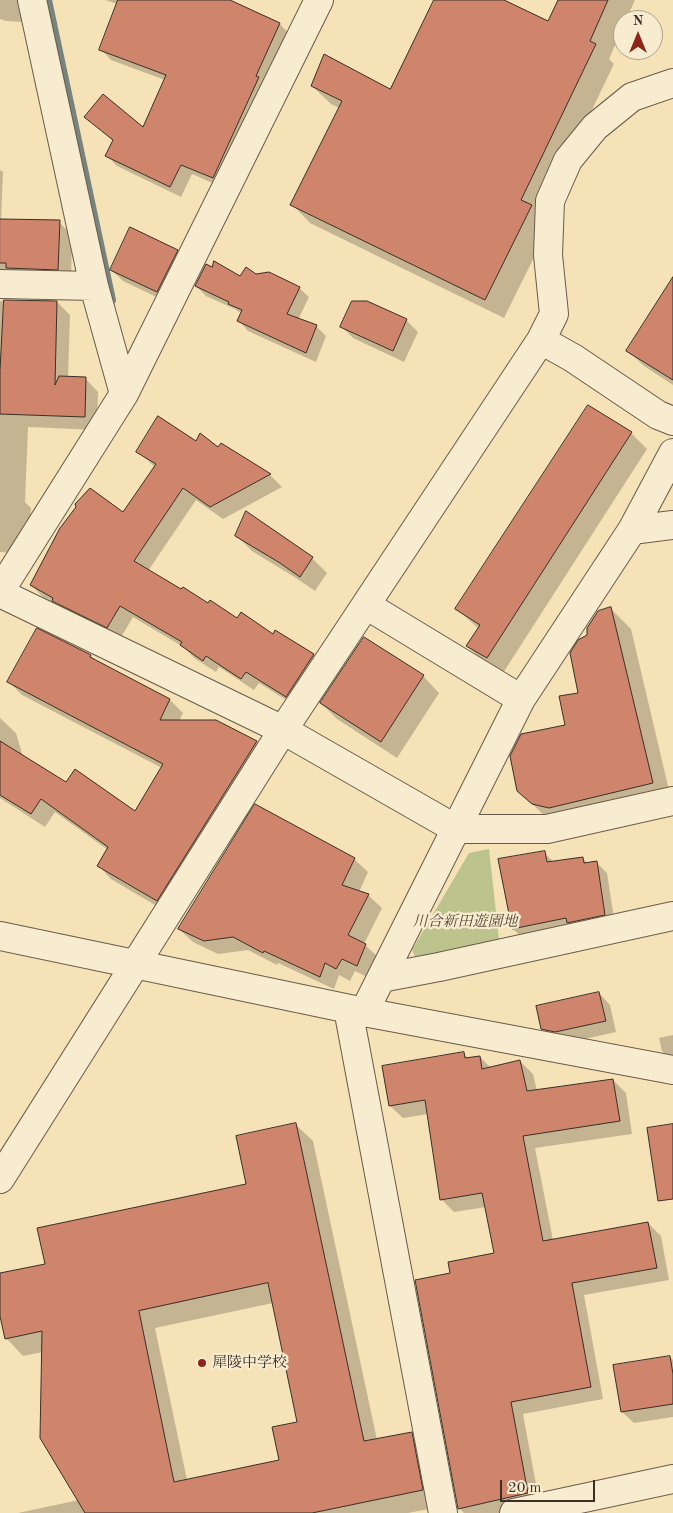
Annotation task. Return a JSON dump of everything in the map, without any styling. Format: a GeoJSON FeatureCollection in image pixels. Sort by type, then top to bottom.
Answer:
{"type":"FeatureCollection","features":[{"type":"Feature","properties":{"kind":"street"},"geometry":{"type":"LineString","coordinates":[[32,0],[94,286],[124,394]]}},
{"type":"Feature","properties":{"kind":"street"},"geometry":{"type":"LineString","coordinates":[[319,0],[124,394],[0,592],[283,730],[456,829],[547,829],[673,801]]}},
{"type":"Feature","properties":{"kind":"street"},"geometry":{"type":"LineString","coordinates":[[0,1179],[283,730],[541,340],[554,314],[548,254],[550,201],[568,160],[595,127],[632,97],[673,83]]}},
{"type":"Feature","properties":{"kind":"street"},"geometry":{"type":"LineString","coordinates":[[0,284],[94,286]]}},
{"type":"Feature","properties":{"kind":"street"},"geometry":{"type":"LineString","coordinates":[[541,340],[573,358],[658,415],[673,422]]}},
{"type":"Feature","properties":{"kind":"street"},"geometry":{"type":"LineString","coordinates":[[443,1513],[356,1011],[382,978],[521,698],[632,530],[673,453]]}},
{"type":"Feature","properties":{"kind":"street"},"geometry":{"type":"LineString","coordinates":[[632,530],[673,525]]}},
{"type":"Feature","properties":{"kind":"street"},"geometry":{"type":"LineString","coordinates":[[366,605],[521,698]]}},
{"type":"Feature","properties":{"kind":"street"},"geometry":{"type":"LineString","coordinates":[[382,978],[673,916]]}},
{"type":"Feature","properties":{"kind":"street"},"geometry":{"type":"LineString","coordinates":[[0,936],[356,1011],[673,1070]]}},
{"type":"Feature","properties":{"kind":"street"},"geometry":{"type":"LineString","coordinates":[[514,1513],[673,1479]]}},
{"type":"Feature","properties":{"kind":"green space","name":"川合新田遊園地"},"geometry":{"type":"Polygon","coordinates":[[[489,849],[500,948],[418,963],[412,950],[469,853],[489,849]]]}},
{"type":"Feature","properties":{"kind":"building"},"geometry":{"type":"Polygon","coordinates":[[[118,0],[230,0],[280,23],[256,76],[259,77],[213,178],[181,165],[170,187],[105,156],[113,140],[84,117],[103,94],[143,127],[166,75],[99,50],[118,0]]]}},
{"type":"Feature","properties":{"kind":"building"},"geometry":{"type":"Polygon","coordinates":[[[434,0],[504,0],[548,21],[558,0],[608,0],[590,41],[596,44],[521,200],[532,205],[485,300],[290,205],[342,101],[311,86],[324,54],[390,89],[434,0]]]}},
{"type":"Feature","properties":{"kind":"building"},"geometry":{"type":"Polygon","coordinates":[[[0,219],[60,220],[58,270],[6,268],[6,263],[0,263],[0,219]]]}},
{"type":"Feature","properties":{"kind":"building"},"geometry":{"type":"Polygon","coordinates":[[[130,227],[178,250],[157,292],[110,270],[130,227]]]}},
{"type":"Feature","properties":{"kind":"building"},"geometry":{"type":"Polygon","coordinates":[[[214,261],[240,276],[246,267],[256,274],[269,272],[300,287],[287,314],[317,325],[306,353],[237,321],[242,310],[195,286],[206,264],[212,267],[214,261]]]}},
{"type":"Feature","properties":{"kind":"building"},"geometry":{"type":"Polygon","coordinates":[[[673,277],[673,380],[626,351],[673,277]]]}},
{"type":"Feature","properties":{"kind":"building"},"geometry":{"type":"Polygon","coordinates":[[[4,300],[57,301],[55,385],[59,376],[86,377],[85,417],[0,414],[0,371],[4,300]]]}},
{"type":"Feature","properties":{"kind":"building"},"geometry":{"type":"Polygon","coordinates":[[[352,301],[367,301],[407,319],[393,351],[340,327],[352,301]]]}},
{"type":"Feature","properties":{"kind":"building"},"geometry":{"type":"Polygon","coordinates":[[[588,405],[632,432],[487,658],[466,646],[480,625],[455,609],[588,405]]]}},
{"type":"Feature","properties":{"kind":"building"},"geometry":{"type":"Polygon","coordinates":[[[158,416],[196,441],[200,433],[218,447],[221,443],[271,474],[210,507],[183,488],[134,561],[181,589],[183,587],[208,603],[210,600],[237,618],[241,612],[273,634],[275,630],[314,654],[286,697],[246,672],[241,679],[206,656],[203,661],[180,645],[182,642],[120,606],[107,628],[52,601],[53,598],[30,585],[60,528],[76,507],[75,504],[90,488],[123,512],[156,464],[136,452],[158,416]]]}},
{"type":"Feature","properties":{"kind":"building"},"geometry":{"type":"Polygon","coordinates":[[[246,511],[313,557],[300,577],[235,536],[246,511]]]}},
{"type":"Feature","properties":{"kind":"building"},"geometry":{"type":"Polygon","coordinates":[[[611,607],[653,783],[549,808],[532,804],[517,791],[510,756],[521,734],[565,725],[559,696],[578,693],[570,653],[578,640],[587,635],[587,628],[598,611],[611,607]]]}},
{"type":"Feature","properties":{"kind":"building"},"geometry":{"type":"Polygon","coordinates":[[[37,628],[91,655],[90,657],[170,699],[160,720],[216,720],[257,741],[157,901],[97,866],[108,847],[41,799],[31,814],[0,795],[0,741],[66,782],[75,769],[135,811],[163,764],[7,682],[37,628]]]}},
{"type":"Feature","properties":{"kind":"building"},"geometry":{"type":"Polygon","coordinates":[[[364,637],[424,675],[381,742],[320,703],[364,637]]]}},
{"type":"Feature","properties":{"kind":"building"},"geometry":{"type":"Polygon","coordinates":[[[255,804],[355,858],[342,885],[369,894],[348,935],[366,944],[357,966],[342,959],[336,969],[325,963],[320,977],[264,951],[263,953],[233,937],[204,941],[178,929],[255,804]]]}},
{"type":"Feature","properties":{"kind":"building"},"geometry":{"type":"Polygon","coordinates":[[[545,851],[547,862],[583,857],[584,863],[597,861],[605,915],[567,923],[566,918],[512,929],[498,859],[545,851]]]}},
{"type":"Feature","properties":{"kind":"building"},"geometry":{"type":"Polygon","coordinates":[[[599,992],[606,1021],[555,1032],[541,1029],[536,1006],[599,992]]]}},
{"type":"Feature","properties":{"kind":"building"},"geometry":{"type":"Polygon","coordinates":[[[464,1052],[465,1058],[480,1056],[482,1069],[520,1060],[527,1091],[613,1079],[620,1121],[523,1136],[543,1241],[648,1222],[657,1268],[572,1283],[591,1387],[511,1402],[528,1493],[458,1509],[415,1280],[450,1273],[448,1262],[494,1253],[482,1193],[440,1200],[425,1100],[389,1106],[382,1066],[464,1052]]]}},
{"type":"Feature","properties":{"kind":"building"},"geometry":{"type":"Polygon","coordinates":[[[296,1123],[364,1441],[412,1432],[423,1490],[312,1513],[85,1513],[40,1438],[42,1331],[5,1339],[0,1316],[0,1273],[45,1264],[37,1228],[246,1184],[236,1136],[296,1123]],[[268,1283],[139,1311],[174,1482],[279,1460],[272,1427],[297,1422],[268,1283]]]}},
{"type":"Feature","properties":{"kind":"building"},"geometry":{"type":"Polygon","coordinates":[[[673,1124],[673,1199],[658,1201],[647,1128],[673,1124]]]}},
{"type":"Feature","properties":{"kind":"building"},"geometry":{"type":"Polygon","coordinates":[[[670,1356],[673,1374],[673,1404],[621,1412],[613,1365],[670,1356]]]}},
{"type":"Feature","properties":{"kind":"waterway"},"geometry":{"type":"LineString","coordinates":[[47,0],[111,300]]}},
{"type":"Feature","properties":{"kind":"place","name":"犀陵中学校"},"geometry":{"type":"Point","coordinates":[202,1363]}}]}
